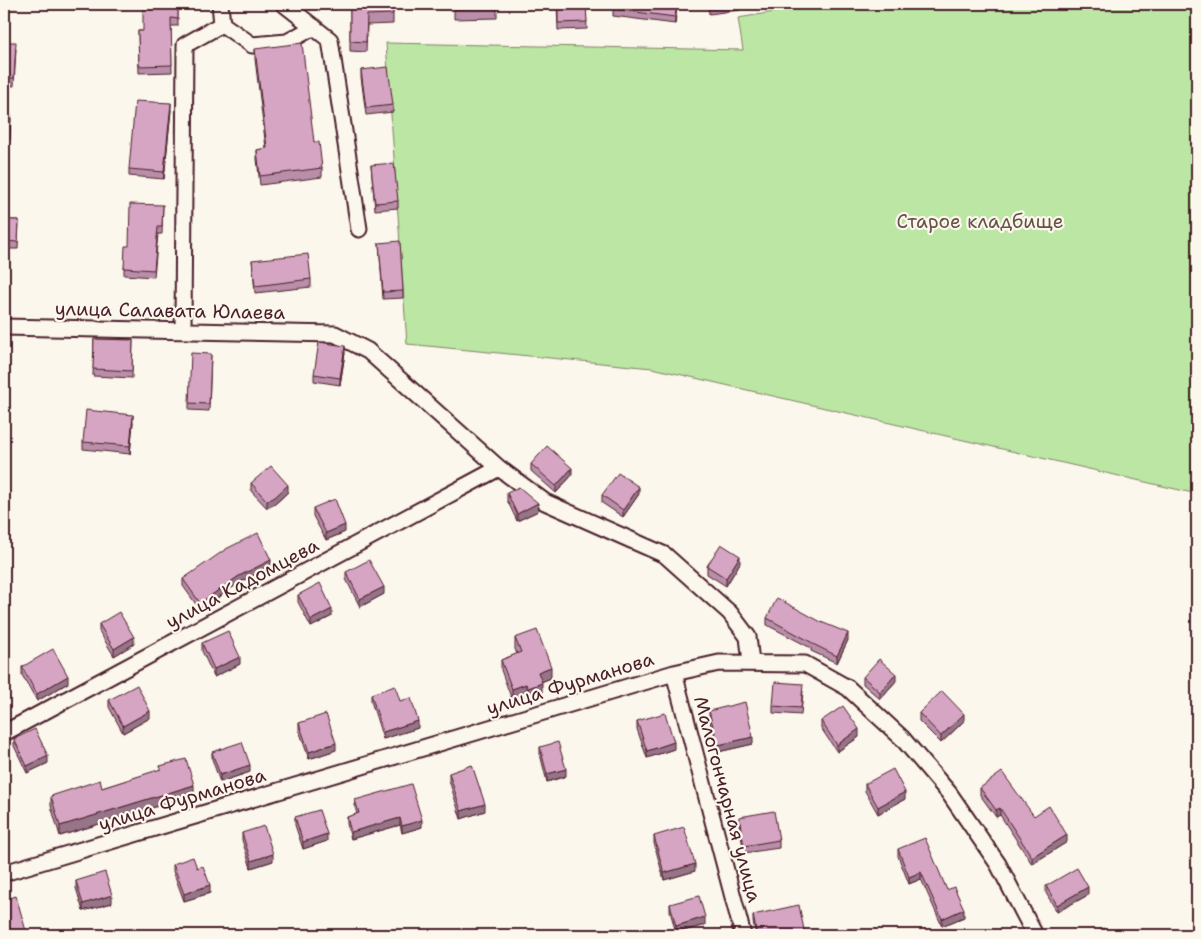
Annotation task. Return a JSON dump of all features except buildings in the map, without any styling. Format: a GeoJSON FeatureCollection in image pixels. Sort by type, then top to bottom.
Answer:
{"type":"FeatureCollection","features":[{"type":"Feature","properties":{"kind":"street"},"geometry":{"type":"LineString","coordinates":[[220,4],[222,24]]}},
{"type":"Feature","properties":{"kind":"street"},"geometry":{"type":"LineString","coordinates":[[284,4],[330,40],[359,229]]}},
{"type":"Feature","properties":{"kind":"street"},"geometry":{"type":"LineString","coordinates":[[222,24],[252,44],[287,42],[314,27]]}},
{"type":"Feature","properties":{"kind":"street"},"geometry":{"type":"LineString","coordinates":[[183,330],[185,45],[222,24]]}},
{"type":"Feature","properties":{"kind":"street","name":"улица Салавата Юлаева"},"geometry":{"type":"LineString","coordinates":[[4,327],[335,334],[368,351],[499,468]]}},
{"type":"Feature","properties":{"kind":"street"},"geometry":{"type":"LineString","coordinates":[[499,468],[545,502],[665,555],[730,612],[748,637],[751,662]]}},
{"type":"Feature","properties":{"kind":"street","name":"улица Кадомцева"},"geometry":{"type":"LineString","coordinates":[[4,733],[499,468]]}},
{"type":"Feature","properties":{"kind":"street","name":"улица Фурманова"},"geometry":{"type":"LineString","coordinates":[[4,873],[674,673],[719,662],[805,664],[848,688],[902,738],[949,792],[998,864],[1035,935]]}},
{"type":"Feature","properties":{"kind":"street","name":"Малогончарная улица"},"geometry":{"type":"LineString","coordinates":[[674,673],[743,935]]}},
{"type":"Feature","properties":{"kind":"green space","name":"Старое кладбище"},"geometry":{"type":"Polygon","coordinates":[[[822,4],[1197,4],[1197,494],[652,368],[407,344],[386,43],[743,50],[738,18],[822,4]]]}}]}
